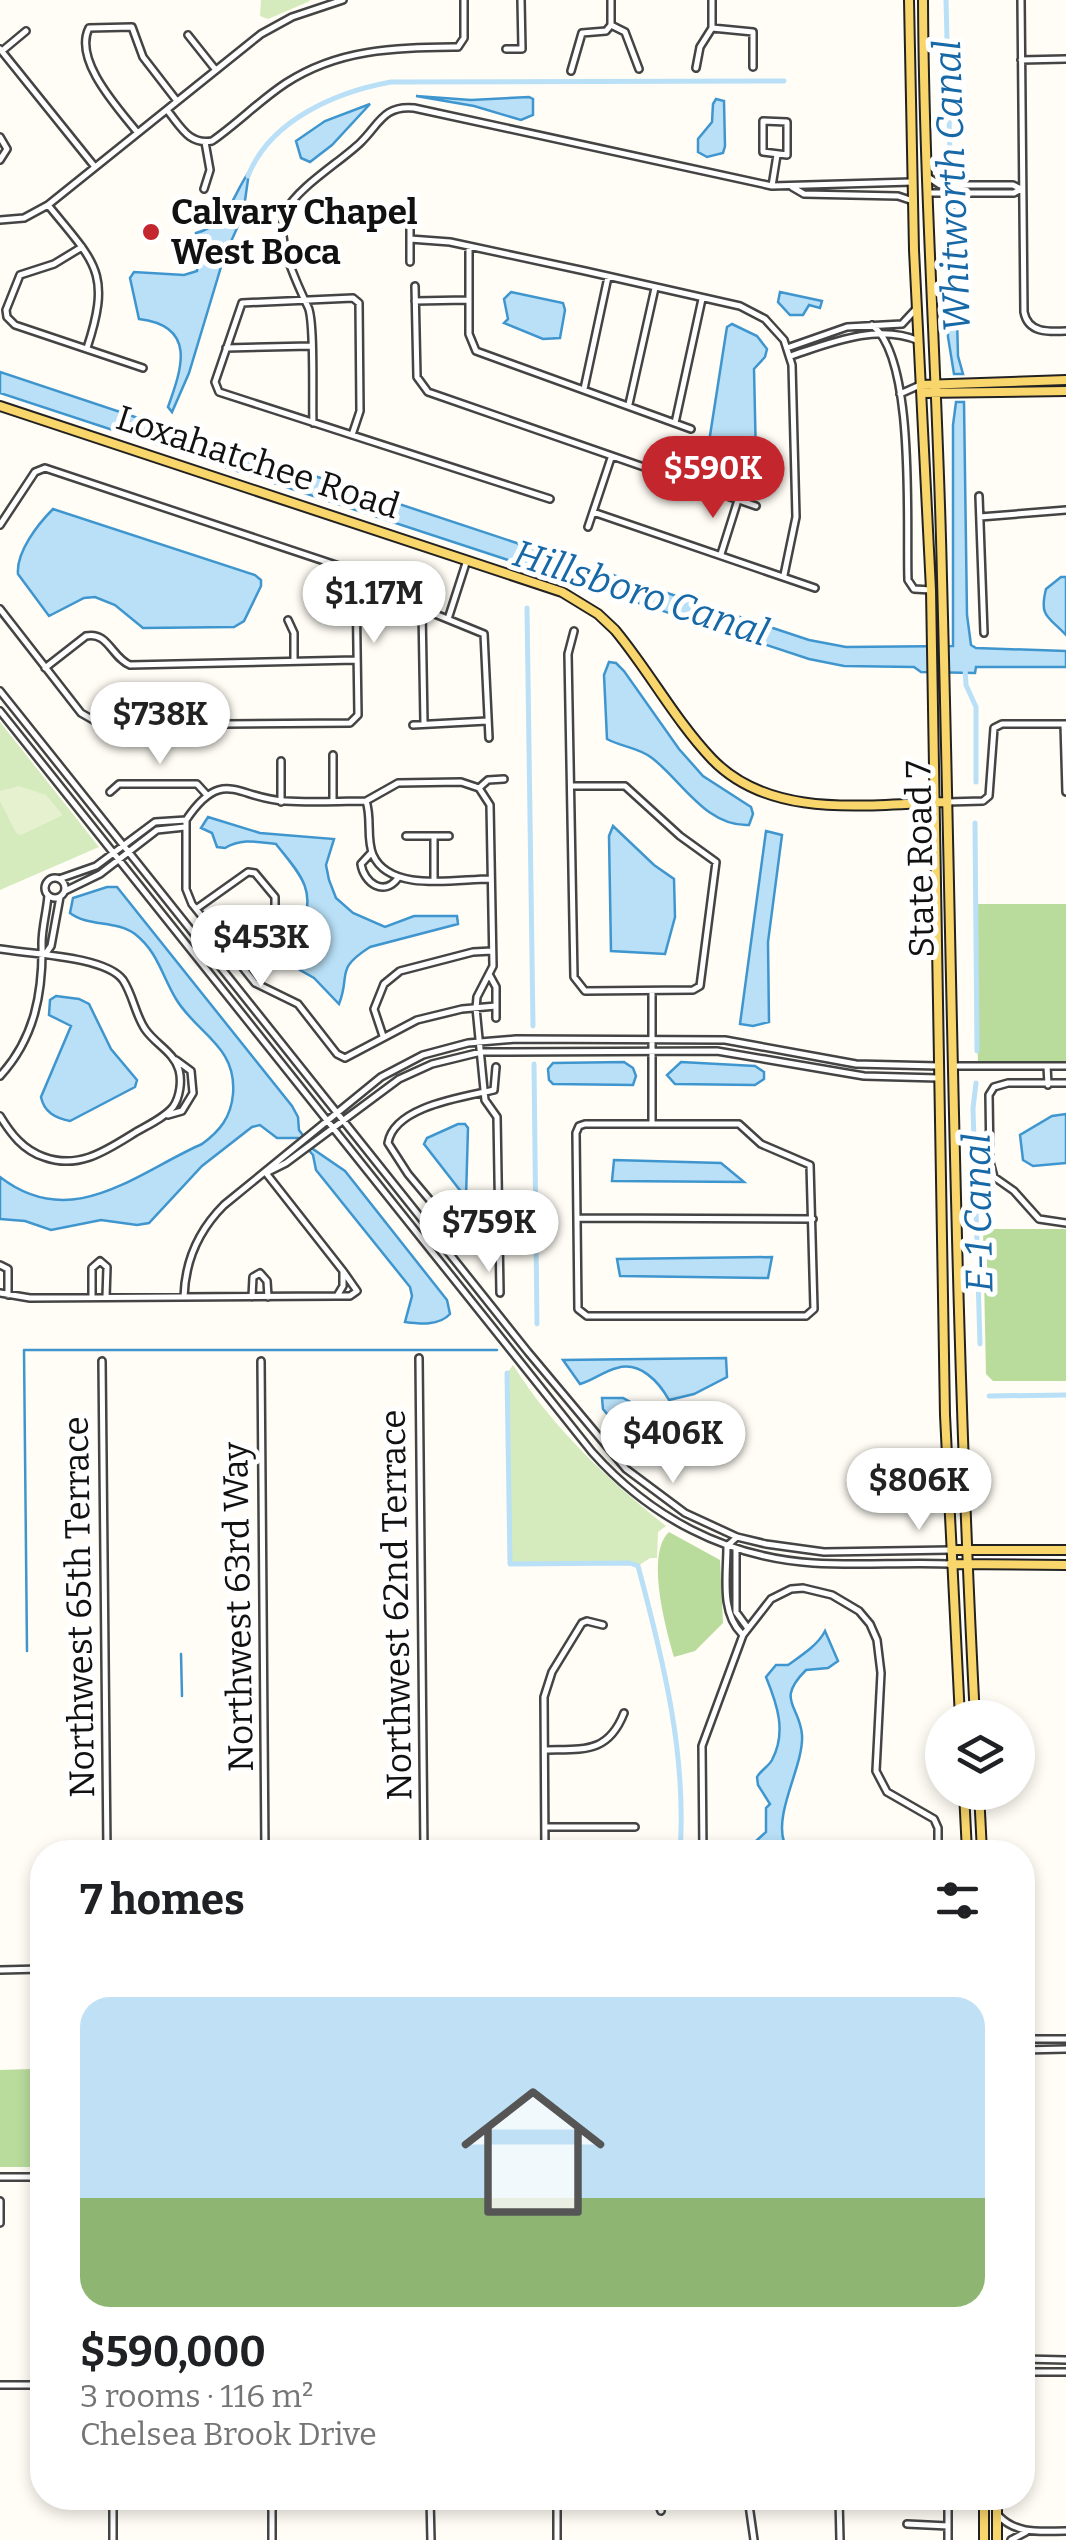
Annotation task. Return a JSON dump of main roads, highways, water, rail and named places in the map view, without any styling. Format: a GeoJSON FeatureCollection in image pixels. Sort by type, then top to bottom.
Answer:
{"type":"FeatureCollection","features":[{"type":"Feature","properties":{"kind":"main road","name":"State Road 7"},"geometry":{"type":"LineString","coordinates":[[909,0],[912,201],[932,642],[942,1284],[959,1700]]}},
{"type":"Feature","properties":{"kind":"main road","name":"State Road 7"},"geometry":{"type":"LineString","coordinates":[[922,0],[937,382],[958,1316],[974,1700]]}},
{"type":"Feature","properties":{"kind":"main road"},"geometry":{"type":"LineString","coordinates":[[912,151],[918,178],[927,193]]}},
{"type":"Feature","properties":{"kind":"main road"},"geometry":{"type":"LineString","coordinates":[[912,182],[928,225]]}},
{"type":"Feature","properties":{"kind":"main road"},"geometry":{"type":"LineString","coordinates":[[921,389],[937,382],[1066,380]]}},
{"type":"Feature","properties":{"kind":"main road"},"geometry":{"type":"LineString","coordinates":[[921,389],[937,394],[1066,391]]}},
{"type":"Feature","properties":{"kind":"main road","name":"Loxahatchee Road"},"geometry":{"type":"LineString","coordinates":[[0,406],[562,592],[598,614],[631,650],[705,750],[744,783],[786,800],[809,804],[947,802]]}},
{"type":"Feature","properties":{"kind":"main road"},"geometry":{"type":"LineString","coordinates":[[938,1033],[944,1056],[952,1066]]}},
{"type":"Feature","properties":{"kind":"main road"},"geometry":{"type":"LineString","coordinates":[[938,1066],[946,1075],[952,1100]]}},
{"type":"Feature","properties":{"kind":"main road"},"geometry":{"type":"LineString","coordinates":[[942,1284],[951,1294],[958,1316]]}},
{"type":"Feature","properties":{"kind":"main road"},"geometry":{"type":"LineString","coordinates":[[951,1550],[1066,1550]]}},
{"type":"Feature","properties":{"kind":"main road"},"geometry":{"type":"LineString","coordinates":[[951,1564],[1066,1565]]}},
{"type":"Feature","properties":{"kind":"main road"},"geometry":{"type":"LineString","coordinates":[[965,1810],[966,1840]]}},
{"type":"Feature","properties":{"kind":"main road"},"geometry":{"type":"LineString","coordinates":[[974,1810],[981,1822]]}},
{"type":"Feature","properties":{"kind":"main road"},"geometry":{"type":"LineString","coordinates":[[980,1810],[982,1840]]}},
{"type":"Feature","properties":{"kind":"main road"},"geometry":{"type":"LineString","coordinates":[[984,2510],[984,2540]]}},
{"type":"Feature","properties":{"kind":"main road"},"geometry":{"type":"LineString","coordinates":[[997,2510],[997,2540]]}},
{"type":"Feature","properties":{"kind":"water"},"geometry":{"type":"Polygon","coordinates":[[[416,96],[471,100],[529,97],[533,99],[533,115],[521,120],[474,106],[416,96]]]}},
{"type":"Feature","properties":{"kind":"water"},"geometry":{"type":"Polygon","coordinates":[[[716,99],[724,101],[725,146],[723,153],[707,157],[698,152],[698,139],[712,122],[716,99]]]}},
{"type":"Feature","properties":{"kind":"water"},"geometry":{"type":"Polygon","coordinates":[[[370,104],[332,145],[310,162],[301,158],[296,141],[325,121],[370,104]]]}},
{"type":"Feature","properties":{"kind":"water"},"geometry":{"type":"Polygon","coordinates":[[[249,172],[243,215],[224,257],[189,373],[172,412],[168,407],[180,364],[177,340],[170,330],[139,319],[130,278],[134,272],[184,275],[197,271],[196,233],[223,216],[249,172]]]}},
{"type":"Feature","properties":{"kind":"water"},"geometry":{"type":"Polygon","coordinates":[[[950,196],[960,198],[954,202],[958,356],[963,374],[954,374],[948,337],[945,202],[950,196]]]}},
{"type":"Feature","properties":{"kind":"water"},"geometry":{"type":"Polygon","coordinates":[[[511,292],[563,303],[560,338],[543,339],[504,323],[508,319],[504,299],[511,292]]]}},
{"type":"Feature","properties":{"kind":"water"},"geometry":{"type":"Polygon","coordinates":[[[780,292],[822,301],[820,308],[809,305],[803,315],[790,315],[778,302],[780,292]]]}},
{"type":"Feature","properties":{"kind":"water"},"geometry":{"type":"Polygon","coordinates":[[[732,324],[757,336],[767,349],[754,369],[756,460],[752,463],[719,454],[709,442],[727,327],[732,324]]]}},
{"type":"Feature","properties":{"kind":"water","name":"Hillsboro Canal"},"geometry":{"type":"Polygon","coordinates":[[[0,372],[156,424],[166,423],[173,429],[809,640],[846,647],[953,646],[953,425],[956,402],[964,402],[967,615],[971,645],[1066,651],[1066,667],[976,667],[975,673],[921,672],[914,667],[844,666],[809,659],[0,393],[0,372]]]}},
{"type":"Feature","properties":{"kind":"water"},"geometry":{"type":"Polygon","coordinates":[[[53,509],[255,575],[261,586],[244,621],[234,627],[143,628],[115,605],[95,597],[84,598],[49,616],[18,574],[18,566],[29,539],[53,509]]]}},
{"type":"Feature","properties":{"kind":"water"},"geometry":{"type":"Polygon","coordinates":[[[1066,577],[1066,635],[1047,615],[1044,605],[1046,589],[1066,577]]]}},
{"type":"Feature","properties":{"kind":"water"},"geometry":{"type":"Polygon","coordinates":[[[609,662],[624,671],[703,776],[751,807],[749,825],[720,819],[652,758],[607,739],[604,675],[609,662]]]}},
{"type":"Feature","properties":{"kind":"water"},"geometry":{"type":"Polygon","coordinates":[[[208,817],[260,833],[334,839],[326,865],[336,898],[353,913],[385,927],[414,916],[457,916],[458,924],[370,947],[348,967],[339,1004],[314,978],[284,961],[302,924],[308,900],[297,872],[276,844],[244,842],[217,847],[212,833],[201,828],[208,817]]]}},
{"type":"Feature","properties":{"kind":"water"},"geometry":{"type":"Polygon","coordinates":[[[613,826],[674,879],[675,917],[665,954],[611,951],[609,836],[613,826]]]}},
{"type":"Feature","properties":{"kind":"water"},"geometry":{"type":"Polygon","coordinates":[[[766,831],[782,835],[768,942],[769,1022],[753,1026],[740,1024],[766,831]]]}},
{"type":"Feature","properties":{"kind":"water"},"geometry":{"type":"Polygon","coordinates":[[[117,887],[292,1106],[299,1130],[313,1149],[345,1171],[447,1300],[450,1314],[446,1318],[429,1323],[405,1322],[412,1296],[410,1287],[316,1170],[313,1155],[298,1138],[277,1138],[260,1125],[202,1166],[149,1223],[101,1220],[51,1230],[25,1221],[0,1219],[0,1177],[27,1193],[53,1200],[103,1192],[202,1144],[219,1129],[230,1110],[233,1078],[229,1064],[176,999],[149,949],[127,930],[70,913],[73,898],[117,887]]]}},
{"type":"Feature","properties":{"kind":"water"},"geometry":{"type":"Polygon","coordinates":[[[56,996],[89,1004],[111,1049],[137,1080],[135,1087],[70,1121],[51,1114],[41,1097],[71,1026],[49,1015],[50,1000],[56,996]]]}},
{"type":"Feature","properties":{"kind":"water"},"geometry":{"type":"Polygon","coordinates":[[[624,1062],[633,1068],[633,1085],[553,1084],[549,1080],[548,1069],[553,1063],[624,1062]]]}},
{"type":"Feature","properties":{"kind":"water"},"geometry":{"type":"Polygon","coordinates":[[[681,1062],[755,1066],[764,1072],[764,1079],[755,1085],[675,1084],[667,1075],[681,1062]]]}},
{"type":"Feature","properties":{"kind":"water"},"geometry":{"type":"Polygon","coordinates":[[[1066,1114],[1066,1163],[1033,1166],[1023,1160],[1020,1135],[1052,1116],[1066,1114]]]}},
{"type":"Feature","properties":{"kind":"water"},"geometry":{"type":"Polygon","coordinates":[[[458,1124],[468,1128],[466,1198],[424,1144],[427,1138],[458,1124]]]}},
{"type":"Feature","properties":{"kind":"water"},"geometry":{"type":"Polygon","coordinates":[[[614,1160],[721,1163],[744,1182],[612,1181],[614,1160]]]}},
{"type":"Feature","properties":{"kind":"water"},"geometry":{"type":"Polygon","coordinates":[[[772,1257],[768,1278],[620,1276],[617,1259],[772,1257]]]}},
{"type":"Feature","properties":{"kind":"water"},"geometry":{"type":"Polygon","coordinates":[[[726,1358],[727,1377],[694,1394],[669,1400],[641,1370],[617,1368],[580,1384],[563,1360],[726,1358]]]}},
{"type":"Feature","properties":{"kind":"water"},"geometry":{"type":"Polygon","coordinates":[[[602,1398],[623,1398],[636,1405],[636,1449],[603,1409],[602,1398]]]}},
{"type":"Feature","properties":{"kind":"water"},"geometry":{"type":"Polygon","coordinates":[[[825,1631],[838,1661],[828,1668],[806,1670],[792,1689],[802,1735],[783,1817],[784,1840],[757,1840],[766,1832],[766,1808],[770,1804],[757,1777],[772,1760],[780,1729],[766,1677],[776,1665],[788,1665],[825,1631]]]}},
{"type":"Feature","properties":{"kind":"waterway","name":"Whitworth Canal"},"geometry":{"type":"LineString","coordinates":[[946,0],[951,195]]}},
{"type":"Feature","properties":{"kind":"waterway"},"geometry":{"type":"LineString","coordinates":[[248,176],[258,156],[288,124],[327,101],[391,82],[784,81]]}},
{"type":"Feature","properties":{"kind":"waterway"},"geometry":{"type":"LineString","coordinates":[[527,608],[533,1026]]}},
{"type":"Feature","properties":{"kind":"waterway","name":"E-1 Canal"},"geometry":{"type":"LineString","coordinates":[[965,667],[966,685],[976,707],[976,782]]}},
{"type":"Feature","properties":{"kind":"waterway","name":"E-1 Canal"},"geometry":{"type":"LineString","coordinates":[[975,823],[977,1051]]}},
{"type":"Feature","properties":{"kind":"waterway"},"geometry":{"type":"LineString","coordinates":[[534,1064],[537,1324]]}},
{"type":"Feature","properties":{"kind":"waterway","name":"E-1 Canal"},"geometry":{"type":"LineString","coordinates":[[976,1083],[973,1108],[980,1344]]}},
{"type":"Feature","properties":{"kind":"waterway"},"geometry":{"type":"LineString","coordinates":[[27,1651],[24,1350],[497,1350]]}},
{"type":"Feature","properties":{"kind":"waterway"},"geometry":{"type":"LineString","coordinates":[[507,1373],[510,1564],[638,1566],[671,1708],[680,1779],[680,1840]]}},
{"type":"Feature","properties":{"kind":"waterway"},"geometry":{"type":"LineString","coordinates":[[989,1396],[1066,1395]]}},
{"type":"Feature","properties":{"kind":"waterway"},"geometry":{"type":"LineString","coordinates":[[181,1654],[182,1696]]}},
{"type":"Feature","properties":{"kind":"place","name":"Calvary Chapel West Boca"},"geometry":{"type":"Point","coordinates":[151,232]}}]}
